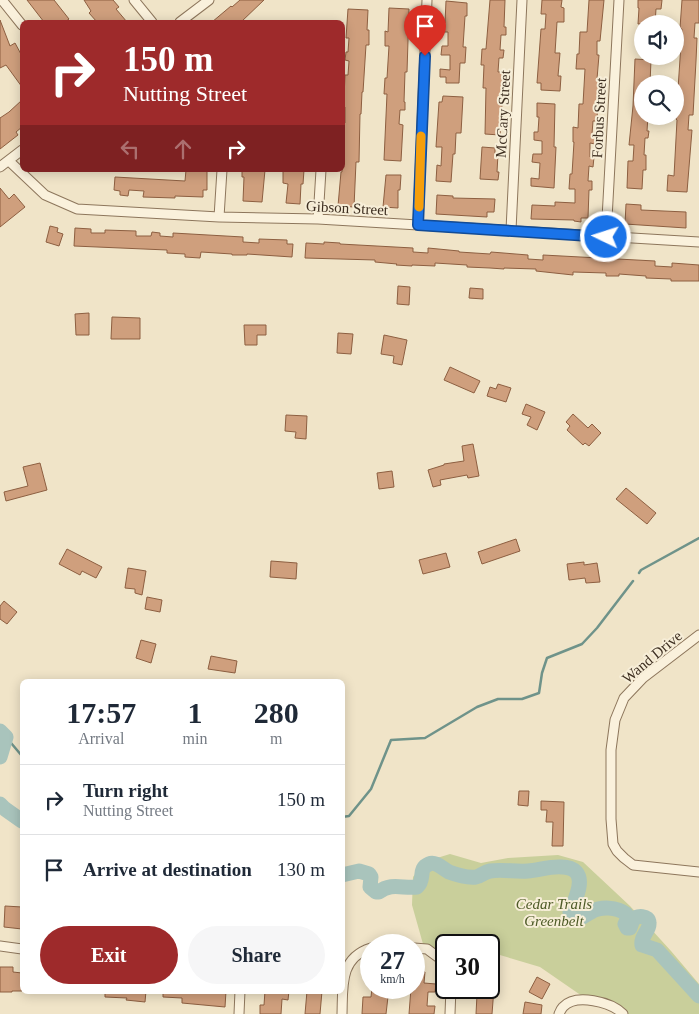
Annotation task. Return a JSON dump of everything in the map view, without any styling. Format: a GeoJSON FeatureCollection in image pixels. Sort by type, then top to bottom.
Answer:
{"type":"FeatureCollection","features":[{"type":"Feature","properties":{"kind":"street"},"geometry":{"type":"LineString","coordinates":[[2,0],[20,22]]}},
{"type":"Feature","properties":{"kind":"street"},"geometry":{"type":"LineString","coordinates":[[134,0],[150,20]]}},
{"type":"Feature","properties":{"kind":"street"},"geometry":{"type":"LineString","coordinates":[[183,20],[209,0]]}},
{"type":"Feature","properties":{"kind":"street"},"geometry":{"type":"LineString","coordinates":[[418,225],[427,0]]}},
{"type":"Feature","properties":{"kind":"street","name":"McCary Street"},"geometry":{"type":"LineString","coordinates":[[511,230],[522,0]]}},
{"type":"Feature","properties":{"kind":"street","name":"Forbus Street"},"geometry":{"type":"LineString","coordinates":[[606,237],[619,0]]}},
{"type":"Feature","properties":{"kind":"street"},"geometry":{"type":"LineString","coordinates":[[0,168],[20,152]]}},
{"type":"Feature","properties":{"kind":"street","name":"Gibson Street"},"geometry":{"type":"LineString","coordinates":[[9,161],[20,171]]}},
{"type":"Feature","properties":{"kind":"street","name":"Gibson Street"},"geometry":{"type":"LineString","coordinates":[[21,172],[45,195],[77,209],[219,218],[418,225],[699,242]]}},
{"type":"Feature","properties":{"kind":"street"},"geometry":{"type":"LineString","coordinates":[[219,218],[222,172]]}},
{"type":"Feature","properties":{"kind":"street"},"geometry":{"type":"LineString","coordinates":[[318,220],[321,172]]}},
{"type":"Feature","properties":{"kind":"street","name":"Wand Drive"},"geometry":{"type":"LineString","coordinates":[[699,635],[643,678],[624,698],[615,720],[611,750],[611,819],[613,844],[617,851],[632,865],[699,872]]}},
{"type":"Feature","properties":{"kind":"street"},"geometry":{"type":"LineString","coordinates":[[0,946],[20,949]]}},
{"type":"Feature","properties":{"kind":"street"},"geometry":{"type":"LineString","coordinates":[[345,973],[347,966],[360,953]]}},
{"type":"Feature","properties":{"kind":"street"},"geometry":{"type":"LineString","coordinates":[[238,1014],[240,994]]}},
{"type":"Feature","properties":{"kind":"street"},"geometry":{"type":"LineString","coordinates":[[342,1014],[343,994]]}},
{"type":"Feature","properties":{"kind":"street"},"geometry":{"type":"LineString","coordinates":[[450,1014],[451,999]]}},
{"type":"Feature","properties":{"kind":"street"},"geometry":{"type":"LineString","coordinates":[[561,1010],[576,1000],[595,1001],[610,1006],[623,1014]]}},
{"type":"Feature","properties":{"kind":"green space","name":"Cedar Trails Greenbelt"},"geometry":{"type":"Polygon","coordinates":[[[450,854],[481,863],[508,858],[558,855],[583,862],[630,906],[699,984],[699,1014],[628,1014],[621,1007],[605,999],[582,996],[540,967],[500,955],[500,934],[435,934],[435,949],[425,945],[425,934],[420,934],[412,905],[413,877],[424,862],[450,854]]]}},
{"type":"Feature","properties":{"kind":"building"},"geometry":{"type":"Polygon","coordinates":[[[27,0],[54,0],[69,19],[68,20],[42,20],[27,0]]]}},
{"type":"Feature","properties":{"kind":"building"},"geometry":{"type":"Polygon","coordinates":[[[84,0],[113,0],[119,7],[116,9],[125,20],[95,20],[89,13],[91,11],[84,0]]]}},
{"type":"Feature","properties":{"kind":"building"},"geometry":{"type":"Polygon","coordinates":[[[240,0],[264,0],[243,20],[214,20],[240,0]]]}},
{"type":"Feature","properties":{"kind":"building"},"geometry":{"type":"Polygon","coordinates":[[[490,0],[505,0],[504,27],[506,27],[506,35],[501,35],[500,50],[504,50],[503,58],[499,58],[498,72],[504,72],[500,135],[485,134],[486,88],[483,88],[484,65],[481,65],[482,49],[486,49],[490,0]]]}},
{"type":"Feature","properties":{"kind":"building"},"geometry":{"type":"Polygon","coordinates":[[[542,0],[562,0],[561,7],[564,8],[564,22],[557,22],[555,53],[560,53],[558,76],[561,76],[560,91],[541,90],[541,83],[537,83],[541,29],[545,29],[546,14],[541,14],[542,0]]]}},
{"type":"Feature","properties":{"kind":"building"},"geometry":{"type":"Polygon","coordinates":[[[589,0],[604,0],[600,41],[597,41],[597,55],[599,55],[597,79],[599,79],[597,121],[593,121],[592,134],[595,135],[595,144],[590,143],[590,157],[594,157],[593,167],[589,166],[588,181],[592,181],[592,190],[589,190],[588,218],[581,218],[581,222],[574,220],[531,219],[532,205],[555,206],[555,202],[575,203],[575,189],[569,189],[570,174],[572,174],[573,127],[578,128],[579,104],[583,104],[585,69],[576,69],[577,54],[579,54],[580,32],[587,32],[589,0]]]}},
{"type":"Feature","properties":{"kind":"building"},"geometry":{"type":"Polygon","coordinates":[[[638,0],[662,0],[661,9],[656,9],[656,15],[639,15],[638,0]]]}},
{"type":"Feature","properties":{"kind":"building"},"geometry":{"type":"Polygon","coordinates":[[[682,0],[699,0],[699,23],[695,23],[694,38],[697,38],[693,115],[689,115],[688,130],[692,130],[687,192],[667,191],[668,175],[674,176],[677,125],[684,125],[684,75],[679,75],[680,65],[684,65],[684,15],[681,15],[682,0]]]}},
{"type":"Feature","properties":{"kind":"building"},"geometry":{"type":"Polygon","coordinates":[[[446,1],[467,3],[463,47],[466,47],[465,63],[460,63],[459,83],[446,83],[446,77],[440,77],[440,69],[450,70],[450,55],[441,55],[442,46],[448,46],[448,32],[443,32],[446,1]]]}},
{"type":"Feature","properties":{"kind":"building"},"geometry":{"type":"Polygon","coordinates":[[[389,8],[409,9],[407,72],[405,72],[405,110],[400,110],[399,124],[403,125],[401,161],[384,160],[387,94],[384,94],[389,46],[385,46],[385,31],[388,32],[389,8]]]}},
{"type":"Feature","properties":{"kind":"building"},"geometry":{"type":"Polygon","coordinates":[[[348,9],[368,10],[367,30],[369,30],[369,45],[366,45],[360,114],[359,162],[356,162],[354,207],[338,206],[341,172],[345,172],[345,75],[348,75],[349,61],[345,60],[346,52],[348,52],[349,38],[346,38],[348,9]]]}},
{"type":"Feature","properties":{"kind":"building"},"geometry":{"type":"Polygon","coordinates":[[[0,20],[10,46],[15,43],[20,52],[20,84],[6,65],[0,68],[0,20]]]}},
{"type":"Feature","properties":{"kind":"building"},"geometry":{"type":"Polygon","coordinates":[[[635,65],[651,65],[650,75],[634,75],[635,65]]]}},
{"type":"Feature","properties":{"kind":"building"},"geometry":{"type":"Polygon","coordinates":[[[634,82],[634,125],[647,125],[647,131],[649,131],[648,138],[645,138],[644,155],[646,155],[646,170],[643,170],[642,189],[627,188],[628,161],[633,161],[634,145],[629,145],[634,82]]]}},
{"type":"Feature","properties":{"kind":"building"},"geometry":{"type":"Polygon","coordinates":[[[443,96],[463,97],[461,133],[456,133],[451,182],[436,181],[437,165],[441,166],[442,147],[436,147],[439,102],[442,102],[443,96]]]}},
{"type":"Feature","properties":{"kind":"building"},"geometry":{"type":"Polygon","coordinates":[[[20,102],[20,129],[16,132],[18,135],[0,149],[0,118],[20,102]]]}},
{"type":"Feature","properties":{"kind":"building"},"geometry":{"type":"Polygon","coordinates":[[[537,103],[555,104],[554,147],[556,147],[554,188],[531,186],[531,178],[539,179],[540,163],[532,162],[533,154],[542,154],[542,141],[534,140],[534,132],[538,132],[539,117],[537,117],[537,103]]]}},
{"type":"Feature","properties":{"kind":"building"},"geometry":{"type":"Polygon","coordinates":[[[482,147],[495,148],[495,154],[498,154],[498,180],[480,179],[482,147]]]}},
{"type":"Feature","properties":{"kind":"building"},"geometry":{"type":"Polygon","coordinates":[[[186,172],[207,172],[207,190],[203,190],[203,197],[143,197],[144,191],[129,190],[128,196],[120,195],[120,191],[114,190],[115,177],[185,181],[186,172]]]}},
{"type":"Feature","properties":{"kind":"building"},"geometry":{"type":"Polygon","coordinates":[[[242,172],[265,172],[262,202],[243,201],[244,177],[242,177],[242,172]]]}},
{"type":"Feature","properties":{"kind":"building"},"geometry":{"type":"Polygon","coordinates":[[[283,172],[304,172],[300,204],[286,203],[288,184],[283,183],[283,172]]]}},
{"type":"Feature","properties":{"kind":"building"},"geometry":{"type":"Polygon","coordinates":[[[386,175],[401,175],[400,190],[398,190],[398,208],[383,207],[386,175]]]}},
{"type":"Feature","properties":{"kind":"building"},"geometry":{"type":"Polygon","coordinates":[[[0,188],[9,199],[14,194],[25,207],[0,227],[0,188]]]}},
{"type":"Feature","properties":{"kind":"building"},"geometry":{"type":"Polygon","coordinates":[[[437,195],[453,196],[453,198],[495,199],[494,212],[487,212],[487,217],[436,214],[437,195]]]}},
{"type":"Feature","properties":{"kind":"building"},"geometry":{"type":"Polygon","coordinates":[[[626,204],[641,205],[641,210],[686,212],[686,228],[625,224],[626,204]]]}},
{"type":"Feature","properties":{"kind":"building"},"geometry":{"type":"Polygon","coordinates":[[[50,226],[58,228],[57,232],[63,234],[59,246],[46,242],[50,226]]]}},
{"type":"Feature","properties":{"kind":"building"},"geometry":{"type":"Polygon","coordinates":[[[75,228],[91,229],[91,233],[105,233],[105,230],[136,231],[136,236],[151,236],[152,232],[160,233],[160,236],[173,237],[173,233],[243,237],[243,242],[259,243],[259,239],[287,240],[287,244],[293,244],[292,257],[201,252],[200,258],[185,257],[185,254],[167,253],[167,250],[74,246],[75,228]]]}},
{"type":"Feature","properties":{"kind":"building"},"geometry":{"type":"Polygon","coordinates":[[[324,242],[413,248],[413,252],[428,253],[428,248],[459,252],[528,255],[528,259],[543,260],[543,255],[655,261],[655,266],[672,267],[672,263],[699,265],[699,281],[671,281],[671,279],[619,274],[619,276],[606,276],[606,273],[573,272],[573,275],[536,271],[536,269],[467,267],[467,265],[435,263],[435,266],[412,266],[375,262],[375,260],[305,258],[306,243],[324,244],[324,242]]]}},
{"type":"Feature","properties":{"kind":"building"},"geometry":{"type":"Polygon","coordinates":[[[398,286],[410,287],[409,305],[397,304],[398,286]]]}},
{"type":"Feature","properties":{"kind":"building"},"geometry":{"type":"Polygon","coordinates":[[[470,288],[483,289],[483,299],[469,298],[470,288]]]}},
{"type":"Feature","properties":{"kind":"building"},"geometry":{"type":"Polygon","coordinates":[[[89,313],[89,335],[76,335],[75,314],[89,313]]]}},
{"type":"Feature","properties":{"kind":"building"},"geometry":{"type":"Polygon","coordinates":[[[112,317],[140,318],[140,339],[111,339],[112,317]]]}},
{"type":"Feature","properties":{"kind":"building"},"geometry":{"type":"Polygon","coordinates":[[[244,325],[266,325],[266,335],[257,335],[257,345],[245,345],[244,325]]]}},
{"type":"Feature","properties":{"kind":"building"},"geometry":{"type":"Polygon","coordinates":[[[338,333],[353,334],[351,354],[337,353],[338,333]]]}},
{"type":"Feature","properties":{"kind":"building"},"geometry":{"type":"Polygon","coordinates":[[[384,335],[407,340],[402,365],[393,363],[394,356],[381,354],[384,335]]]}},
{"type":"Feature","properties":{"kind":"building"},"geometry":{"type":"Polygon","coordinates":[[[450,367],[480,381],[474,393],[444,380],[450,367]]]}},
{"type":"Feature","properties":{"kind":"building"},"geometry":{"type":"Polygon","coordinates":[[[498,384],[511,388],[506,402],[487,396],[490,387],[496,389],[498,384]]]}},
{"type":"Feature","properties":{"kind":"building"},"geometry":{"type":"Polygon","coordinates":[[[526,404],[545,412],[537,430],[527,425],[531,417],[522,414],[526,404]]]}},
{"type":"Feature","properties":{"kind":"building"},"geometry":{"type":"Polygon","coordinates":[[[573,414],[588,428],[592,424],[601,433],[589,446],[585,443],[583,445],[567,430],[570,426],[566,422],[573,414]]]}},
{"type":"Feature","properties":{"kind":"building"},"geometry":{"type":"Polygon","coordinates":[[[286,415],[307,416],[306,439],[295,438],[296,432],[285,431],[286,415]]]}},
{"type":"Feature","properties":{"kind":"building"},"geometry":{"type":"Polygon","coordinates":[[[473,444],[479,476],[468,478],[467,475],[440,480],[441,485],[433,487],[428,470],[444,464],[464,461],[462,446],[473,444]]]}},
{"type":"Feature","properties":{"kind":"building"},"geometry":{"type":"Polygon","coordinates":[[[40,463],[47,490],[6,501],[4,492],[28,486],[23,467],[40,463]]]}},
{"type":"Feature","properties":{"kind":"building"},"geometry":{"type":"Polygon","coordinates":[[[392,471],[394,487],[379,489],[377,473],[392,471]]]}},
{"type":"Feature","properties":{"kind":"building"},"geometry":{"type":"Polygon","coordinates":[[[626,488],[656,513],[647,524],[616,499],[626,488]]]}},
{"type":"Feature","properties":{"kind":"building"},"geometry":{"type":"Polygon","coordinates":[[[516,539],[520,551],[482,564],[478,552],[516,539]]]}},
{"type":"Feature","properties":{"kind":"building"},"geometry":{"type":"Polygon","coordinates":[[[67,549],[102,567],[96,578],[82,571],[80,575],[59,564],[67,549]]]}},
{"type":"Feature","properties":{"kind":"building"},"geometry":{"type":"Polygon","coordinates":[[[446,553],[450,567],[423,574],[419,560],[446,553]]]}},
{"type":"Feature","properties":{"kind":"building"},"geometry":{"type":"Polygon","coordinates":[[[271,561],[297,563],[296,579],[270,577],[271,561]]]}},
{"type":"Feature","properties":{"kind":"building"},"geometry":{"type":"Polygon","coordinates":[[[584,562],[584,565],[597,563],[600,582],[586,583],[585,578],[569,580],[567,564],[584,562]]]}},
{"type":"Feature","properties":{"kind":"building"},"geometry":{"type":"Polygon","coordinates":[[[128,568],[146,571],[142,595],[135,593],[135,589],[125,588],[128,568]]]}},
{"type":"Feature","properties":{"kind":"building"},"geometry":{"type":"Polygon","coordinates":[[[147,597],[162,600],[160,612],[145,609],[147,597]]]}},
{"type":"Feature","properties":{"kind":"building"},"geometry":{"type":"Polygon","coordinates":[[[4,601],[17,612],[7,624],[0,619],[0,606],[4,601]]]}},
{"type":"Feature","properties":{"kind":"building"},"geometry":{"type":"Polygon","coordinates":[[[141,640],[156,644],[151,663],[136,658],[141,640]]]}},
{"type":"Feature","properties":{"kind":"building"},"geometry":{"type":"Polygon","coordinates":[[[211,656],[237,661],[235,673],[208,669],[211,656]]]}},
{"type":"Feature","properties":{"kind":"building"},"geometry":{"type":"Polygon","coordinates":[[[519,791],[529,791],[528,806],[518,805],[519,791]]]}},
{"type":"Feature","properties":{"kind":"building"},"geometry":{"type":"Polygon","coordinates":[[[541,801],[564,802],[563,846],[552,846],[553,822],[546,822],[547,810],[541,810],[541,801]]]}},
{"type":"Feature","properties":{"kind":"building"},"geometry":{"type":"Polygon","coordinates":[[[5,906],[20,907],[20,929],[4,927],[5,906]]]}},
{"type":"Feature","properties":{"kind":"building"},"geometry":{"type":"Polygon","coordinates":[[[0,967],[13,967],[13,972],[20,973],[20,991],[0,992],[0,967]]]}},
{"type":"Feature","properties":{"kind":"building"},"geometry":{"type":"Polygon","coordinates":[[[537,977],[550,984],[542,999],[529,992],[537,977]]]}},
{"type":"Feature","properties":{"kind":"building"},"geometry":{"type":"Polygon","coordinates":[[[425,983],[435,984],[435,992],[428,992],[427,1006],[435,1006],[434,1014],[409,1014],[410,999],[425,999],[425,983]]]}},
{"type":"Feature","properties":{"kind":"building"},"geometry":{"type":"Polygon","coordinates":[[[105,994],[146,994],[145,1002],[126,1000],[127,998],[105,997],[105,994]]]}},
{"type":"Feature","properties":{"kind":"building"},"geometry":{"type":"Polygon","coordinates":[[[163,994],[226,994],[225,1007],[182,1003],[182,998],[163,997],[163,994]]]}},
{"type":"Feature","properties":{"kind":"building"},"geometry":{"type":"Polygon","coordinates":[[[265,994],[289,994],[288,1000],[282,999],[281,1014],[260,1014],[260,1005],[264,1005],[265,994]]]}},
{"type":"Feature","properties":{"kind":"building"},"geometry":{"type":"Polygon","coordinates":[[[307,994],[322,994],[320,1014],[305,1014],[307,994]]]}},
{"type":"Feature","properties":{"kind":"building"},"geometry":{"type":"Polygon","coordinates":[[[363,999],[388,999],[386,1014],[362,1014],[363,999]]]}},
{"type":"Feature","properties":{"kind":"building"},"geometry":{"type":"Polygon","coordinates":[[[477,999],[493,999],[492,1014],[476,1014],[477,999]]]}},
{"type":"Feature","properties":{"kind":"building"},"geometry":{"type":"Polygon","coordinates":[[[525,1002],[542,1005],[541,1014],[523,1014],[525,1002]]]}},
{"type":"Feature","properties":{"kind":"waterway"},"geometry":{"type":"LineString","coordinates":[[639,573],[641,570],[699,538]]}},
{"type":"Feature","properties":{"kind":"waterway"},"geometry":{"type":"LineString","coordinates":[[345,817],[349,816],[371,789],[391,740],[425,738],[477,707],[498,699],[522,699],[539,693],[542,673],[547,658],[582,644],[597,628],[633,581]]}},
{"type":"Feature","properties":{"kind":"waterway"},"geometry":{"type":"LineString","coordinates":[[0,731],[6,737],[0,757]]}},
{"type":"Feature","properties":{"kind":"waterway"},"geometry":{"type":"LineString","coordinates":[[6,737],[20,754]]}},
{"type":"Feature","properties":{"kind":"waterway"},"geometry":{"type":"LineString","coordinates":[[0,804],[20,820]]}},
{"type":"Feature","properties":{"kind":"waterway"},"geometry":{"type":"LineString","coordinates":[[345,874],[359,871],[369,874],[371,877],[370,887],[379,892],[388,887],[417,887],[420,884],[423,869],[432,863],[449,872],[473,877],[495,870],[528,871],[558,867],[570,868],[576,872],[579,881],[578,892],[570,912],[573,918],[580,918],[595,910],[609,908],[626,914],[627,920],[625,924],[627,928],[630,928],[633,920],[637,917],[647,918],[649,926],[642,939],[642,945],[657,950],[699,996]]}},
{"type":"Feature","properties":{"kind":"slow traffic"},"geometry":{"type":"LineString","coordinates":[[419,207],[421,136]]}},
{"type":"Feature","properties":{"kind":"route"},"geometry":{"type":"LineString","coordinates":[[425,56],[418,225],[606,237]]}}]}
